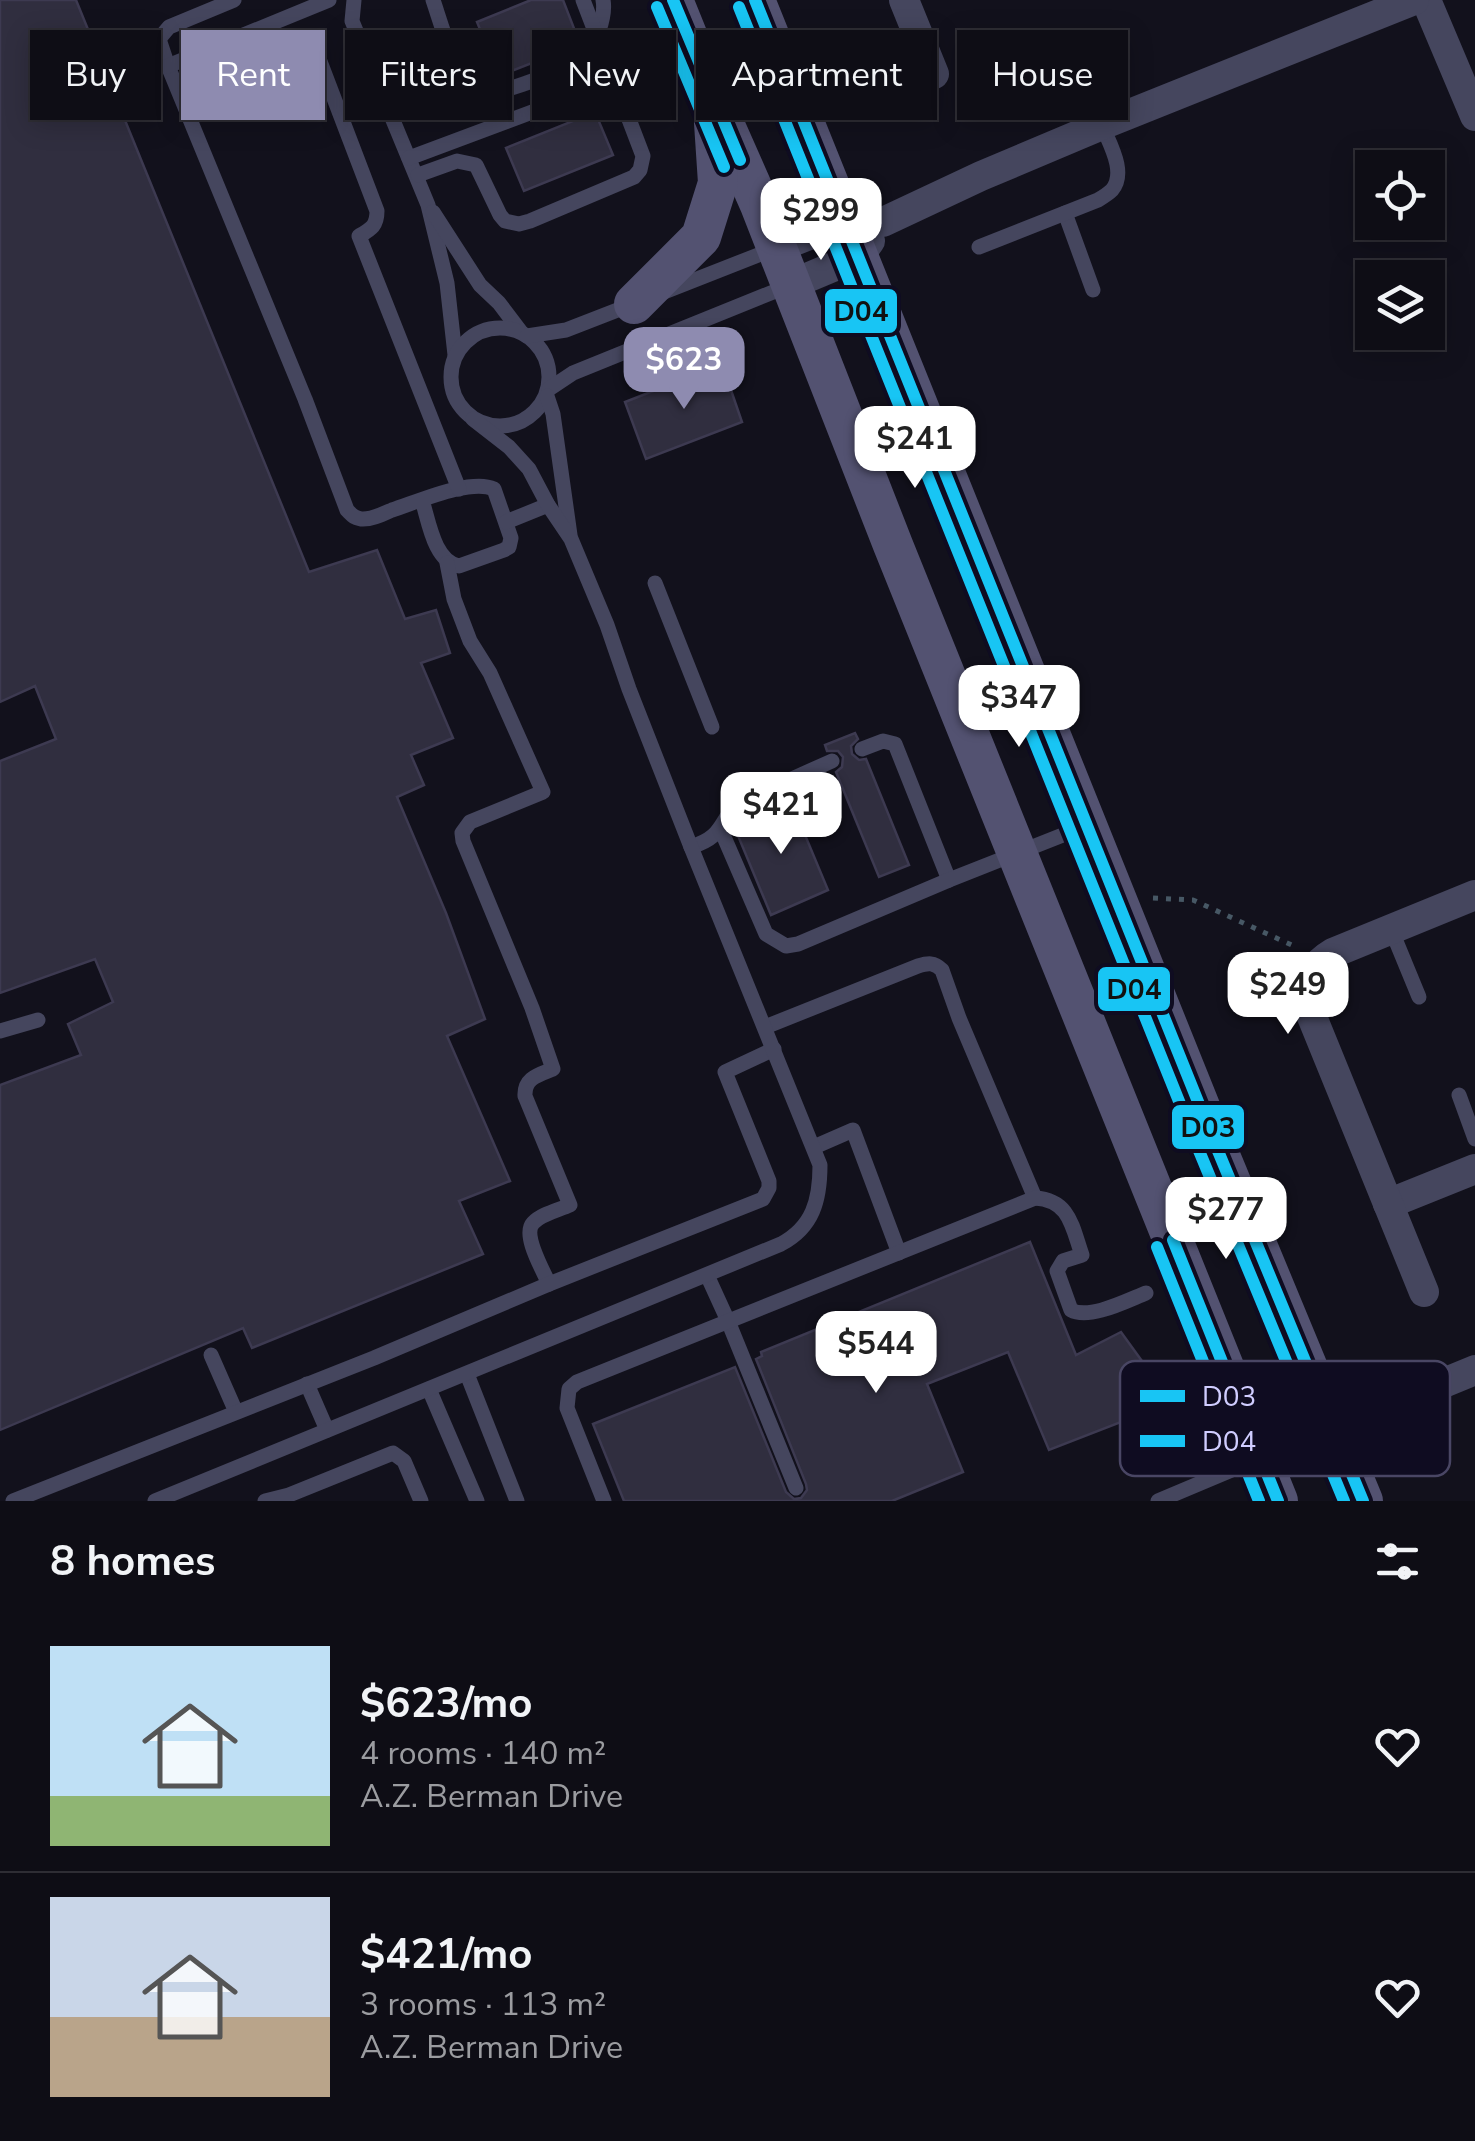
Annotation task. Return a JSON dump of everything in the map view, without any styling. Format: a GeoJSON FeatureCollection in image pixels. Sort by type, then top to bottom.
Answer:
{"type":"FeatureCollection","features":[{"type":"Feature","properties":{"kind":"main road"},"geometry":{"type":"LineString","coordinates":[[673,0],[696,57]]}},
{"type":"Feature","properties":{"kind":"main road"},"geometry":{"type":"LineString","coordinates":[[755,0],[826,180],[862,233],[1087,825],[1306,1361]]}},
{"type":"Feature","properties":{"kind":"main road"},"geometry":{"type":"LineString","coordinates":[[634,304],[701,237],[718,183],[714,120]]}},
{"type":"Feature","properties":{"kind":"main road"},"geometry":{"type":"LineString","coordinates":[[722,120],[1221,1361]]}},
{"type":"Feature","properties":{"kind":"main road"},"geometry":{"type":"LineString","coordinates":[[1268,1476],[1278,1501]]}},
{"type":"Feature","properties":{"kind":"main road"},"geometry":{"type":"LineString","coordinates":[[1353,1476],[1363,1501]]}},
{"type":"Feature","properties":{"kind":"street"},"geometry":{"type":"LineString","coordinates":[[783,266],[1102,125],[1414,0]]}},
{"type":"Feature","properties":{"kind":"street"},"geometry":{"type":"LineString","coordinates":[[1426,0],[1475,116]]}},
{"type":"Feature","properties":{"kind":"street"},"geometry":{"type":"LineString","coordinates":[[913,2],[921,30]]}},
{"type":"Feature","properties":{"kind":"street"},"geometry":{"type":"LineString","coordinates":[[1424,1292],[1308,1008],[1306,992],[1309,977],[1321,960],[1475,896]]}},
{"type":"Feature","properties":{"kind":"street"},"geometry":{"type":"LineString","coordinates":[[1388,1204],[1475,1169]]}},
{"type":"Feature","properties":{"kind":"street"},"geometry":{"type":"LineString","coordinates":[[1450,1380],[1475,1370]]}},
{"type":"Feature","properties":{"kind":"lane"},"geometry":{"type":"LineString","coordinates":[[280,0],[285,18]]}},
{"type":"Feature","properties":{"kind":"lane"},"geometry":{"type":"LineString","coordinates":[[168,66],[326,0],[352,21],[428,205],[447,283],[456,355]]}},
{"type":"Feature","properties":{"kind":"lane"},"geometry":{"type":"LineString","coordinates":[[352,21],[354,0]]}},
{"type":"Feature","properties":{"kind":"lane"},"geometry":{"type":"LineString","coordinates":[[433,0],[462,75],[490,92],[532,79]]}},
{"type":"Feature","properties":{"kind":"lane"},"geometry":{"type":"LineString","coordinates":[[583,0],[594,30]]}},
{"type":"Feature","properties":{"kind":"lane"},"geometry":{"type":"LineString","coordinates":[[598,30],[603,0]]}},
{"type":"Feature","properties":{"kind":"lane"},"geometry":{"type":"LineString","coordinates":[[224,2],[163,32],[159,38],[168,66],[347,510],[354,517],[369,518],[459,489],[494,489],[512,538],[508,547],[459,566],[447,563]]}},
{"type":"Feature","properties":{"kind":"lane"},"geometry":{"type":"LineString","coordinates":[[325,74],[377,211],[377,222],[360,236],[459,489]]}},
{"type":"Feature","properties":{"kind":"lane"},"geometry":{"type":"LineString","coordinates":[[410,158],[598,87],[615,92],[622,101],[643,156],[634,177],[519,224],[505,221],[500,215],[476,164],[456,161],[418,175]]}},
{"type":"Feature","properties":{"kind":"lane"},"geometry":{"type":"LineString","coordinates":[[979,247],[1066,214],[1112,190],[1118,177],[1117,163],[1102,125]]}},
{"type":"Feature","properties":{"kind":"lane"},"geometry":{"type":"LineString","coordinates":[[428,205],[472,275],[546,359],[570,538]]}},
{"type":"Feature","properties":{"kind":"lane"},"geometry":{"type":"LineString","coordinates":[[1066,214],[1093,290]]}},
{"type":"Feature","properties":{"kind":"lane"},"geometry":{"type":"LineString","coordinates":[[155,1501],[781,1244],[806,1225],[813,1211],[820,1165],[629,689],[607,625],[570,538],[529,469],[462,410],[450,383],[451,369],[464,343],[491,329],[506,328],[524,334],[566,330],[634,304],[783,266]]}},
{"type":"Feature","properties":{"kind":"lane"},"geometry":{"type":"LineString","coordinates":[[473,420],[507,427],[524,421],[537,410],[548,392],[573,373],[783,266]]}},
{"type":"Feature","properties":{"kind":"lane"},"geometry":{"type":"LineString","coordinates":[[422,500],[447,563],[454,600],[470,641],[490,674],[543,792],[470,822],[462,832],[462,841],[532,1008],[553,1069],[534,1077],[525,1088],[570,1205],[530,1226],[530,1240],[549,1284]]}},
{"type":"Feature","properties":{"kind":"lane"},"geometry":{"type":"LineString","coordinates":[[506,522],[548,504]]}},
{"type":"Feature","properties":{"kind":"lane"},"geometry":{"type":"LineString","coordinates":[[655,583],[712,726]]}},
{"type":"Feature","properties":{"kind":"lane"},"geometry":{"type":"LineString","coordinates":[[862,749],[883,741],[896,744],[948,880]]}},
{"type":"Feature","properties":{"kind":"lane"},"geometry":{"type":"LineString","coordinates":[[691,846],[721,830],[736,804],[825,764]]}},
{"type":"Feature","properties":{"kind":"lane"},"geometry":{"type":"LineString","coordinates":[[721,830],[766,934],[786,946],[1087,825]]}},
{"type":"Feature","properties":{"kind":"lane"},"geometry":{"type":"LineString","coordinates":[[1391,929],[1419,997]]}},
{"type":"Feature","properties":{"kind":"lane"},"geometry":{"type":"LineString","coordinates":[[766,1028],[918,966],[937,965],[1035,1198]]}},
{"type":"Feature","properties":{"kind":"lane"},"geometry":{"type":"LineString","coordinates":[[0,1030],[38,1020]]}},
{"type":"Feature","properties":{"kind":"lane"},"geometry":{"type":"LineString","coordinates":[[13,1501],[762,1199],[769,1181],[725,1072],[774,1049]]}},
{"type":"Feature","properties":{"kind":"lane"},"geometry":{"type":"LineString","coordinates":[[1458,1095],[1475,1139]]}},
{"type":"Feature","properties":{"kind":"lane"},"geometry":{"type":"LineString","coordinates":[[814,1148],[853,1130],[899,1253]]}},
{"type":"Feature","properties":{"kind":"lane"},"geometry":{"type":"LineString","coordinates":[[604,1501],[567,1408],[569,1389],[577,1382],[1035,1198],[1048,1199],[1066,1212],[1082,1255],[1062,1262],[1057,1271],[1075,1314],[1088,1314],[1146,1293]]}},
{"type":"Feature","properties":{"kind":"lane"},"geometry":{"type":"LineString","coordinates":[[706,1275],[796,1488]]}},
{"type":"Feature","properties":{"kind":"lane"},"geometry":{"type":"LineString","coordinates":[[211,1356],[236,1412]]}},
{"type":"Feature","properties":{"kind":"lane"},"geometry":{"type":"LineString","coordinates":[[467,1374],[517,1501]]}},
{"type":"Feature","properties":{"kind":"lane"},"geometry":{"type":"LineString","coordinates":[[308,1384],[327,1430]]}},
{"type":"Feature","properties":{"kind":"lane"},"geometry":{"type":"LineString","coordinates":[[429,1389],[477,1501]]}},
{"type":"Feature","properties":{"kind":"lane"},"geometry":{"type":"LineString","coordinates":[[264,1501],[393,1453],[404,1460],[421,1501]]}},
{"type":"Feature","properties":{"kind":"lane"},"geometry":{"type":"LineString","coordinates":[[1159,1501],[1218,1476]]}},
{"type":"Feature","properties":{"kind":"path"},"geometry":{"type":"LineString","coordinates":[[1153,898],[1193,900],[1321,960]]}},
{"type":"Feature","properties":{"kind":"building"},"geometry":{"type":"Polygon","coordinates":[[[0,0],[76,0],[88,30],[30,30],[30,120],[125,120],[309,572],[377,550],[405,619],[436,610],[450,653],[421,663],[453,738],[411,755],[424,785],[397,797],[485,1019],[447,1036],[510,1181],[459,1201],[483,1254],[252,1348],[243,1328],[0,1430],[0,1085],[81,1055],[68,1024],[113,1002],[95,959],[0,993],[0,761],[56,739],[35,686],[0,702],[0,0]]]}},
{"type":"Feature","properties":{"kind":"building"},"geometry":{"type":"Polygon","coordinates":[[[531,0],[563,0],[575,30],[532,30],[532,63],[512,71],[512,30],[480,30],[477,22],[531,0]]]}},
{"type":"Feature","properties":{"kind":"building"},"geometry":{"type":"Polygon","coordinates":[[[575,120],[598,120],[613,155],[524,191],[506,148],[575,120]]]}},
{"type":"Feature","properties":{"kind":"building"},"geometry":{"type":"Polygon","coordinates":[[[722,364],[742,422],[646,459],[625,402],[722,364]]]}},
{"type":"Feature","properties":{"kind":"building"},"geometry":{"type":"Polygon","coordinates":[[[855,733],[858,739],[851,746],[852,754],[859,760],[866,759],[909,865],[879,877],[836,772],[842,767],[843,757],[838,751],[827,751],[825,745],[855,733]]]}},
{"type":"Feature","properties":{"kind":"building"},"geometry":{"type":"Polygon","coordinates":[[[790,799],[828,890],[771,915],[734,826],[790,799]]]}},
{"type":"Feature","properties":{"kind":"building"},"geometry":{"type":"Polygon","coordinates":[[[1030,1242],[1076,1355],[1121,1332],[1142,1361],[1120,1361],[1120,1422],[1049,1450],[1008,1352],[927,1384],[963,1472],[892,1501],[624,1501],[593,1424],[735,1367],[786,1492],[794,1499],[801,1498],[806,1484],[756,1359],[762,1356],[761,1352],[1030,1242]]]}},
{"type":"Feature","properties":{"kind":"transit line","name":"D03"},"geometry":{"type":"LineString","coordinates":[[673,0],[740,160]]}},
{"type":"Feature","properties":{"kind":"transit line","name":"D03"},"geometry":{"type":"LineString","coordinates":[[755,0],[1305,1361]]}},
{"type":"Feature","properties":{"kind":"transit line","name":"D04"},"geometry":{"type":"LineString","coordinates":[[657,7],[724,167]]}},
{"type":"Feature","properties":{"kind":"transit line","name":"D04"},"geometry":{"type":"LineString","coordinates":[[739,7],[1286,1361]]}},
{"type":"Feature","properties":{"kind":"transit line","name":"D03"},"geometry":{"type":"LineString","coordinates":[[1173,1240],[1222,1361]]}},
{"type":"Feature","properties":{"kind":"transit line","name":"D04"},"geometry":{"type":"LineString","coordinates":[[1157,1247],[1203,1361]]}},
{"type":"Feature","properties":{"kind":"transit line","name":"D04"},"geometry":{"type":"LineString","coordinates":[[1249,1476],[1259,1501]]}},
{"type":"Feature","properties":{"kind":"transit line","name":"D03"},"geometry":{"type":"LineString","coordinates":[[1268,1476],[1278,1501]]}},
{"type":"Feature","properties":{"kind":"transit line","name":"D04"},"geometry":{"type":"LineString","coordinates":[[1334,1476],[1344,1501]]}},
{"type":"Feature","properties":{"kind":"transit line","name":"D03"},"geometry":{"type":"LineString","coordinates":[[1353,1476],[1363,1501]]}}]}
